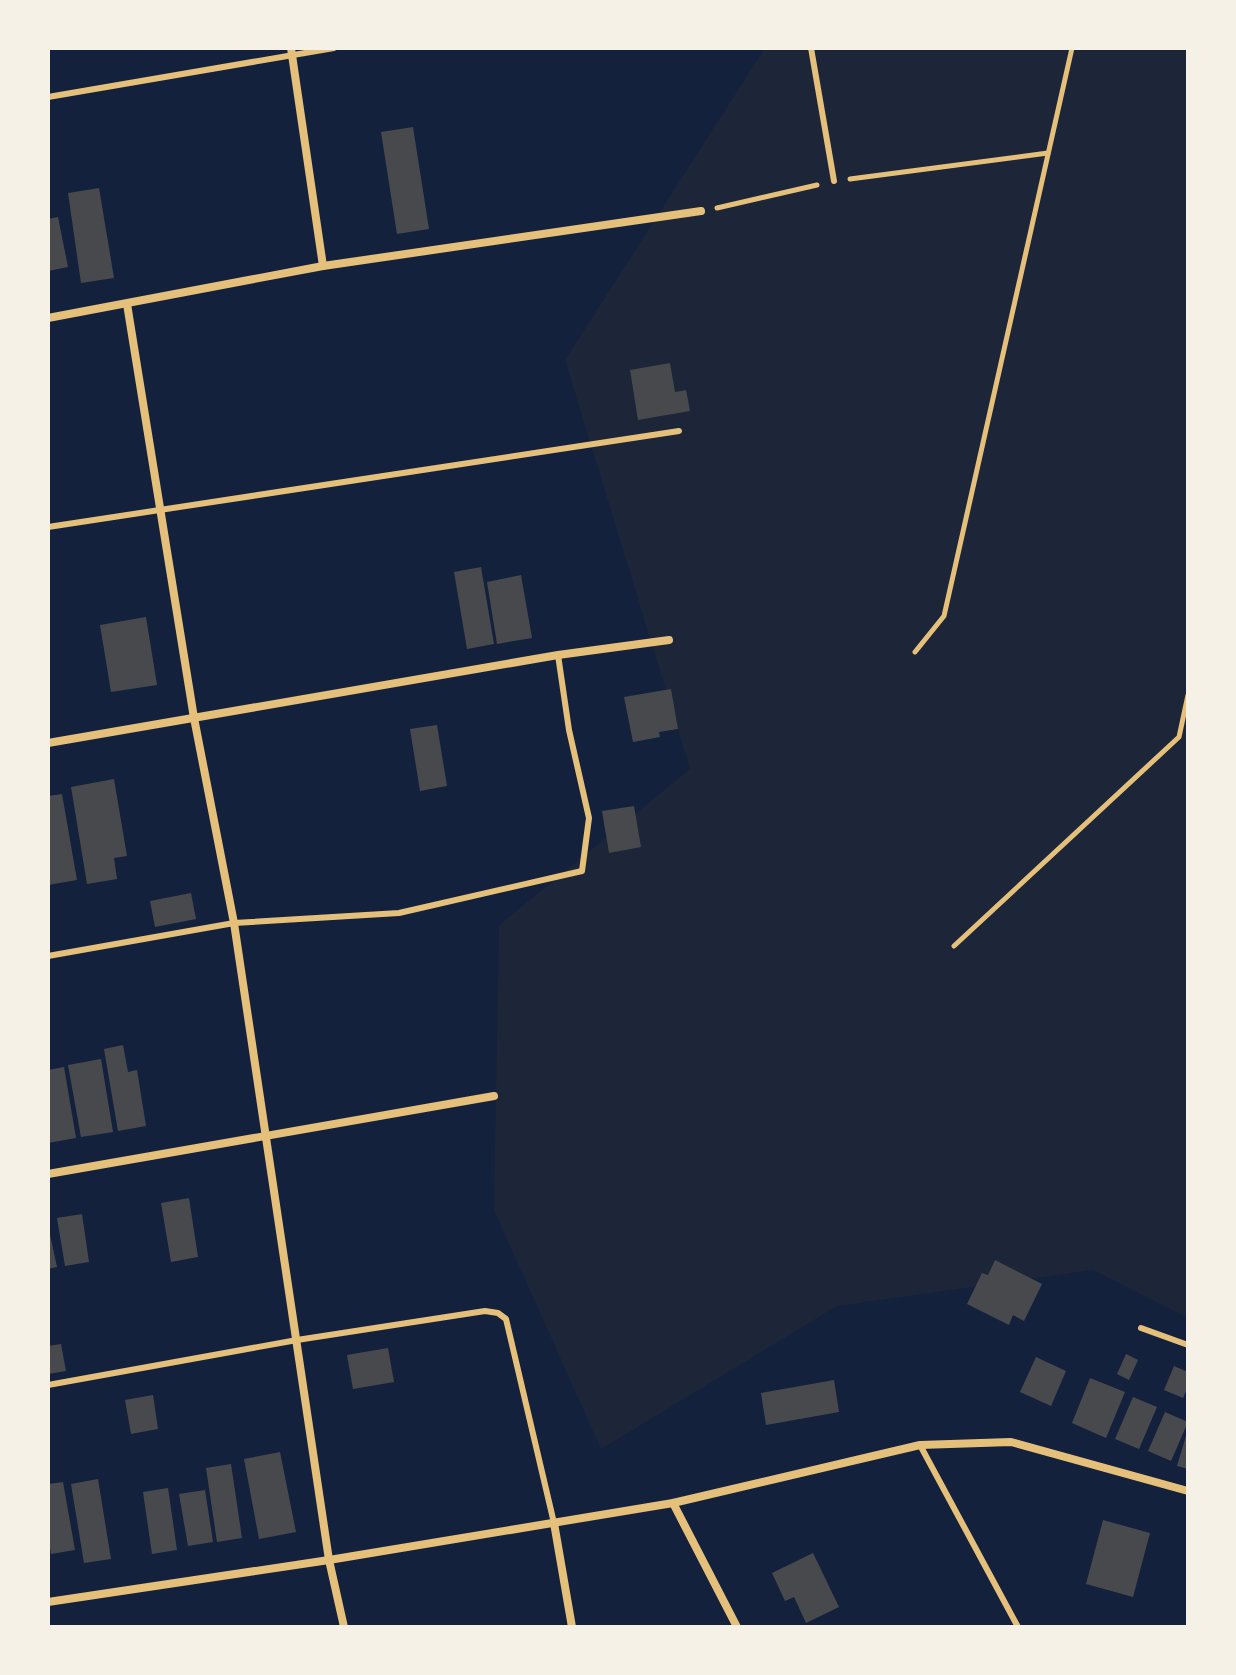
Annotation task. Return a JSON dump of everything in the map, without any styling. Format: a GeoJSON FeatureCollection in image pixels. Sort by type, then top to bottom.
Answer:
{"type":"FeatureCollection","features":[{"type":"Feature","properties":{"kind":"street"},"geometry":{"type":"LineString","coordinates":[[291,51],[323,266]]}},
{"type":"Feature","properties":{"kind":"street"},"geometry":{"type":"LineString","coordinates":[[48,318],[323,266],[701,211]]}},
{"type":"Feature","properties":{"kind":"street"},"geometry":{"type":"LineString","coordinates":[[127,304],[194,718],[234,923],[329,1560],[344,1627]]}},
{"type":"Feature","properties":{"kind":"street"},"geometry":{"type":"LineString","coordinates":[[48,743],[558,655],[669,640]]}},
{"type":"Feature","properties":{"kind":"street"},"geometry":{"type":"LineString","coordinates":[[48,1174],[494,1096]]}},
{"type":"Feature","properties":{"kind":"street"},"geometry":{"type":"LineString","coordinates":[[48,1602],[329,1560],[673,1503],[920,1445],[1011,1442],[1188,1491]]}},
{"type":"Feature","properties":{"kind":"street"},"geometry":{"type":"LineString","coordinates":[[673,1503],[737,1627]]}},
{"type":"Feature","properties":{"kind":"street"},"geometry":{"type":"LineString","coordinates":[[554,1523],[572,1627]]}},
{"type":"Feature","properties":{"kind":"lane"},"geometry":{"type":"LineString","coordinates":[[48,97],[291,51],[334,48]]}},
{"type":"Feature","properties":{"kind":"lane"},"geometry":{"type":"LineString","coordinates":[[811,48],[834,181]]}},
{"type":"Feature","properties":{"kind":"lane"},"geometry":{"type":"LineString","coordinates":[[48,527],[679,431]]}},
{"type":"Feature","properties":{"kind":"lane"},"geometry":{"type":"LineString","coordinates":[[48,956],[234,923],[399,913],[582,871],[589,818],[569,730],[558,655]]}},
{"type":"Feature","properties":{"kind":"lane"},"geometry":{"type":"LineString","coordinates":[[48,1385],[297,1340],[485,1311],[498,1313],[506,1319],[554,1523]]}},
{"type":"Feature","properties":{"kind":"lane"},"geometry":{"type":"LineString","coordinates":[[1141,1328],[1188,1345]]}},
{"type":"Feature","properties":{"kind":"lane"},"geometry":{"type":"LineString","coordinates":[[920,1445],[1018,1627]]}},
{"type":"Feature","properties":{"kind":"path"},"geometry":{"type":"LineString","coordinates":[[915,652],[944,616],[1072,48]]}},
{"type":"Feature","properties":{"kind":"path"},"geometry":{"type":"LineString","coordinates":[[701,211],[834,181],[1048,153]]}},
{"type":"Feature","properties":{"kind":"path"},"geometry":{"type":"LineString","coordinates":[[954,946],[1179,737],[1188,695]]}},
{"type":"Feature","properties":{"kind":"shaded area"},"geometry":{"type":"Polygon","coordinates":[[[765,48],[1188,48],[1188,1318],[1093,1270],[837,1306],[601,1449],[494,1210],[499,925],[690,769],[565,360],[765,48]]]}},
{"type":"Feature","properties":{"kind":"building"},"geometry":{"type":"Polygon","coordinates":[[[413,127],[429,229],[397,234],[381,132],[413,127]]]}},
{"type":"Feature","properties":{"kind":"building"},"geometry":{"type":"Polygon","coordinates":[[[99,188],[114,278],[81,283],[68,193],[99,188]]]}},
{"type":"Feature","properties":{"kind":"building"},"geometry":{"type":"Polygon","coordinates":[[[58,217],[68,267],[48,271],[48,219],[58,217]]]}},
{"type":"Feature","properties":{"kind":"building"},"geometry":{"type":"Polygon","coordinates":[[[670,363],[675,392],[686,390],[690,411],[638,420],[630,370],[670,363]]]}},
{"type":"Feature","properties":{"kind":"building"},"geometry":{"type":"Polygon","coordinates":[[[481,567],[494,644],[467,649],[454,572],[481,567]]]}},
{"type":"Feature","properties":{"kind":"building"},"geometry":{"type":"Polygon","coordinates":[[[521,575],[532,638],[497,644],[487,582],[521,575]]]}},
{"type":"Feature","properties":{"kind":"building"},"geometry":{"type":"Polygon","coordinates":[[[146,617],[157,685],[111,692],[100,625],[146,617]]]}},
{"type":"Feature","properties":{"kind":"building"},"geometry":{"type":"Polygon","coordinates":[[[671,689],[678,729],[659,732],[660,737],[633,742],[624,697],[671,689]]]}},
{"type":"Feature","properties":{"kind":"building"},"geometry":{"type":"Polygon","coordinates":[[[437,725],[447,786],[420,791],[410,729],[437,725]]]}},
{"type":"Feature","properties":{"kind":"building"},"geometry":{"type":"Polygon","coordinates":[[[114,779],[127,856],[114,858],[117,879],[87,884],[71,787],[114,779]]]}},
{"type":"Feature","properties":{"kind":"building"},"geometry":{"type":"Polygon","coordinates":[[[62,794],[77,880],[48,885],[48,796],[62,794]]]}},
{"type":"Feature","properties":{"kind":"building"},"geometry":{"type":"Polygon","coordinates":[[[634,806],[641,847],[609,853],[602,811],[634,806]]]}},
{"type":"Feature","properties":{"kind":"building"},"geometry":{"type":"Polygon","coordinates":[[[191,893],[196,919],[155,927],[150,901],[191,893]]]}},
{"type":"Feature","properties":{"kind":"building"},"geometry":{"type":"Polygon","coordinates":[[[123,1045],[128,1072],[137,1070],[146,1126],[118,1131],[104,1049],[123,1045]]]}},
{"type":"Feature","properties":{"kind":"building"},"geometry":{"type":"Polygon","coordinates":[[[101,1059],[113,1132],[81,1137],[68,1065],[101,1059]]]}},
{"type":"Feature","properties":{"kind":"building"},"geometry":{"type":"Polygon","coordinates":[[[64,1067],[76,1138],[48,1143],[48,1070],[64,1067]]]}},
{"type":"Feature","properties":{"kind":"building"},"geometry":{"type":"Polygon","coordinates":[[[189,1198],[198,1257],[171,1262],[161,1203],[189,1198]]]}},
{"type":"Feature","properties":{"kind":"building"},"geometry":{"type":"Polygon","coordinates":[[[82,1214],[89,1262],[65,1266],[57,1218],[82,1214]]]}},
{"type":"Feature","properties":{"kind":"building"},"geometry":{"type":"Polygon","coordinates":[[[48,1225],[57,1267],[48,1269],[48,1225]]]}},
{"type":"Feature","properties":{"kind":"building"},"geometry":{"type":"Polygon","coordinates":[[[995,1260],[1042,1284],[1024,1321],[1013,1315],[1009,1325],[967,1304],[982,1273],[988,1275],[995,1260]]]}},
{"type":"Feature","properties":{"kind":"building"},"geometry":{"type":"Polygon","coordinates":[[[61,1344],[66,1371],[48,1374],[48,1346],[61,1344]]]}},
{"type":"Feature","properties":{"kind":"building"},"geometry":{"type":"Polygon","coordinates":[[[388,1348],[394,1382],[353,1389],[347,1355],[388,1348]]]}},
{"type":"Feature","properties":{"kind":"building"},"geometry":{"type":"Polygon","coordinates":[[[1126,1354],[1138,1360],[1129,1380],[1117,1374],[1126,1354]]]}},
{"type":"Feature","properties":{"kind":"building"},"geometry":{"type":"Polygon","coordinates":[[[1036,1357],[1066,1371],[1051,1406],[1020,1392],[1036,1357]]]}},
{"type":"Feature","properties":{"kind":"building"},"geometry":{"type":"Polygon","coordinates":[[[1174,1366],[1188,1372],[1188,1387],[1183,1398],[1164,1390],[1174,1366]]]}},
{"type":"Feature","properties":{"kind":"building"},"geometry":{"type":"Polygon","coordinates":[[[1090,1378],[1125,1392],[1106,1438],[1072,1423],[1090,1378]]]}},
{"type":"Feature","properties":{"kind":"building"},"geometry":{"type":"Polygon","coordinates":[[[834,1380],[839,1412],[766,1425],[761,1393],[834,1380]]]}},
{"type":"Feature","properties":{"kind":"building"},"geometry":{"type":"Polygon","coordinates":[[[153,1395],[158,1429],[131,1434],[125,1400],[153,1395]]]}},
{"type":"Feature","properties":{"kind":"building"},"geometry":{"type":"Polygon","coordinates":[[[1133,1397],[1157,1407],[1139,1449],[1115,1439],[1133,1397]]]}},
{"type":"Feature","properties":{"kind":"building"},"geometry":{"type":"Polygon","coordinates":[[[1165,1412],[1188,1422],[1171,1461],[1148,1451],[1165,1412]]]}},
{"type":"Feature","properties":{"kind":"building"},"geometry":{"type":"Polygon","coordinates":[[[1188,1429],[1188,1469],[1177,1466],[1188,1429]]]}},
{"type":"Feature","properties":{"kind":"building"},"geometry":{"type":"Polygon","coordinates":[[[280,1452],[296,1532],[259,1539],[244,1459],[280,1452]]]}},
{"type":"Feature","properties":{"kind":"building"},"geometry":{"type":"Polygon","coordinates":[[[231,1464],[242,1538],[217,1542],[206,1468],[231,1464]]]}},
{"type":"Feature","properties":{"kind":"building"},"geometry":{"type":"Polygon","coordinates":[[[98,1479],[111,1559],[84,1563],[71,1484],[98,1479]]]}},
{"type":"Feature","properties":{"kind":"building"},"geometry":{"type":"Polygon","coordinates":[[[63,1482],[75,1550],[51,1554],[48,1484],[63,1482]]]}},
{"type":"Feature","properties":{"kind":"building"},"geometry":{"type":"Polygon","coordinates":[[[168,1488],[177,1550],[152,1554],[143,1492],[168,1488]]]}},
{"type":"Feature","properties":{"kind":"building"},"geometry":{"type":"Polygon","coordinates":[[[205,1490],[213,1542],[188,1546],[179,1494],[205,1490]]]}},
{"type":"Feature","properties":{"kind":"building"},"geometry":{"type":"Polygon","coordinates":[[[1103,1520],[1150,1533],[1133,1597],[1086,1584],[1103,1520]]]}},
{"type":"Feature","properties":{"kind":"building"},"geometry":{"type":"Polygon","coordinates":[[[813,1553],[839,1607],[806,1623],[794,1597],[785,1601],[772,1573],[813,1553]]]}}]}
